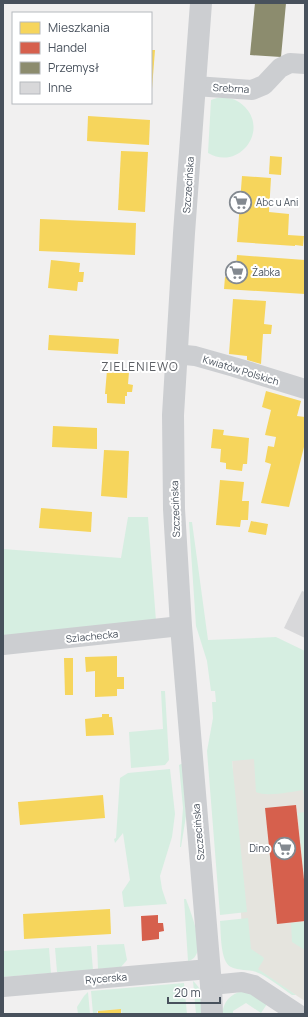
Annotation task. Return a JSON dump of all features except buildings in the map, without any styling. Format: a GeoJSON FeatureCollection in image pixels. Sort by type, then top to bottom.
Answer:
{"type":"FeatureCollection","features":[{"type":"Feature","properties":{"kind":"street","name":"Szczecińska"},"geometry":{"type":"LineString","coordinates":[[200,3],[176,354],[173,415],[174,509],[212,1014]]}},
{"type":"Feature","properties":{"kind":"street","name":"Srebrna"},"geometry":{"type":"LineString","coordinates":[[195,86],[252,90],[264,85],[280,68],[290,63],[305,64]]}},
{"type":"Feature","properties":{"kind":"street","name":"Kwiatów Polskich"},"geometry":{"type":"LineString","coordinates":[[176,354],[195,356],[305,389]]}},
{"type":"Feature","properties":{"kind":"street","name":"Szlachecka"},"geometry":{"type":"LineString","coordinates":[[3,645],[182,626]]}},
{"type":"Feature","properties":{"kind":"street","name":"Rycerska"},"geometry":{"type":"LineString","coordinates":[[3,987],[210,977],[254,985],[298,1014]]}},
{"type":"Feature","properties":{"kind":"shaded area"},"geometry":{"type":"Polygon","coordinates":[[[301,752],[305,786],[305,1001],[254,968],[243,948],[232,759],[301,752]]]}},
{"type":"Feature","properties":{"kind":"green space"},"geometry":{"type":"Polygon","coordinates":[[[217,98],[229,98],[241,103],[252,117],[254,127],[252,137],[247,146],[239,153],[230,157],[219,157],[208,153],[211,100],[217,98]]]}},
{"type":"Feature","properties":{"kind":"green space"},"geometry":{"type":"Polygon","coordinates":[[[128,517],[148,517],[156,621],[3,637],[3,549],[121,558],[128,517]]]}},
{"type":"Feature","properties":{"kind":"green space"},"geometry":{"type":"Polygon","coordinates":[[[189,522],[192,522],[208,640],[276,637],[305,651],[305,805],[303,790],[272,794],[256,792],[254,759],[232,761],[247,912],[220,915],[207,751],[213,718],[212,702],[216,702],[215,691],[211,691],[207,661],[196,626],[189,522]]]}},
{"type":"Feature","properties":{"kind":"green space"},"geometry":{"type":"Polygon","coordinates":[[[161,691],[165,691],[169,760],[165,765],[131,768],[129,732],[163,729],[161,691]]]}},
{"type":"Feature","properties":{"kind":"green space"},"geometry":{"type":"Polygon","coordinates":[[[183,763],[186,816],[180,847],[183,808],[179,765],[183,763]]]}},
{"type":"Feature","properties":{"kind":"green space"},"geometry":{"type":"Polygon","coordinates":[[[170,769],[175,814],[172,837],[160,876],[162,889],[167,904],[124,907],[122,892],[130,880],[123,833],[115,843],[114,839],[116,838],[120,778],[128,773],[170,769]]]}},
{"type":"Feature","properties":{"kind":"green space"},"geometry":{"type":"Polygon","coordinates":[[[305,812],[305,885],[298,813],[305,812]]]}},
{"type":"Feature","properties":{"kind":"green space"},"geometry":{"type":"Polygon","coordinates":[[[184,899],[186,899],[191,913],[197,933],[198,943],[198,951],[194,958],[188,961],[184,899]]]}},
{"type":"Feature","properties":{"kind":"green space"},"geometry":{"type":"Polygon","coordinates":[[[248,918],[251,949],[264,959],[258,969],[296,995],[292,995],[260,974],[253,971],[240,970],[227,964],[223,953],[220,921],[248,918]]]}},
{"type":"Feature","properties":{"kind":"green space"},"geometry":{"type":"Polygon","coordinates":[[[305,922],[305,950],[292,942],[291,923],[305,922]]]}},
{"type":"Feature","properties":{"kind":"green space"},"geometry":{"type":"Polygon","coordinates":[[[124,944],[127,960],[121,967],[98,969],[97,945],[124,944]]]}},
{"type":"Feature","properties":{"kind":"green space"},"geometry":{"type":"Polygon","coordinates":[[[91,946],[93,970],[57,972],[55,948],[91,946]]]}},
{"type":"Feature","properties":{"kind":"green space"},"geometry":{"type":"Polygon","coordinates":[[[49,948],[51,973],[3,977],[3,951],[49,948]]]}},
{"type":"Feature","properties":{"kind":"green space"},"geometry":{"type":"Polygon","coordinates":[[[193,981],[201,992],[204,1014],[196,1014],[193,981]]]}},
{"type":"Feature","properties":{"kind":"green space"},"geometry":{"type":"Polygon","coordinates":[[[184,983],[187,1014],[122,1014],[121,1009],[97,1011],[97,1014],[93,1014],[91,991],[184,983]]]}},
{"type":"Feature","properties":{"kind":"green space"},"geometry":{"type":"Polygon","coordinates":[[[243,991],[267,1004],[261,1013],[246,1003],[233,1011],[233,1014],[222,1014],[224,1005],[228,999],[231,996],[243,991]]]}},
{"type":"Feature","properties":{"kind":"green space"},"geometry":{"type":"Polygon","coordinates":[[[88,992],[90,1014],[78,1014],[77,1007],[88,992]]]}},
{"type":"Feature","properties":{"kind":"place","name":"Abc u Ani"},"geometry":{"type":"Point","coordinates":[241,202]}},
{"type":"Feature","properties":{"kind":"place","name":"Żabka"},"geometry":{"type":"Point","coordinates":[236,272]}},
{"type":"Feature","properties":{"kind":"place","name":"Dino"},"geometry":{"type":"Point","coordinates":[285,848]}},
{"type":"Feature","properties":{"kind":"district","name":"ZIELENIEWO"},"geometry":{"type":"Point","coordinates":[140,367]}}]}
